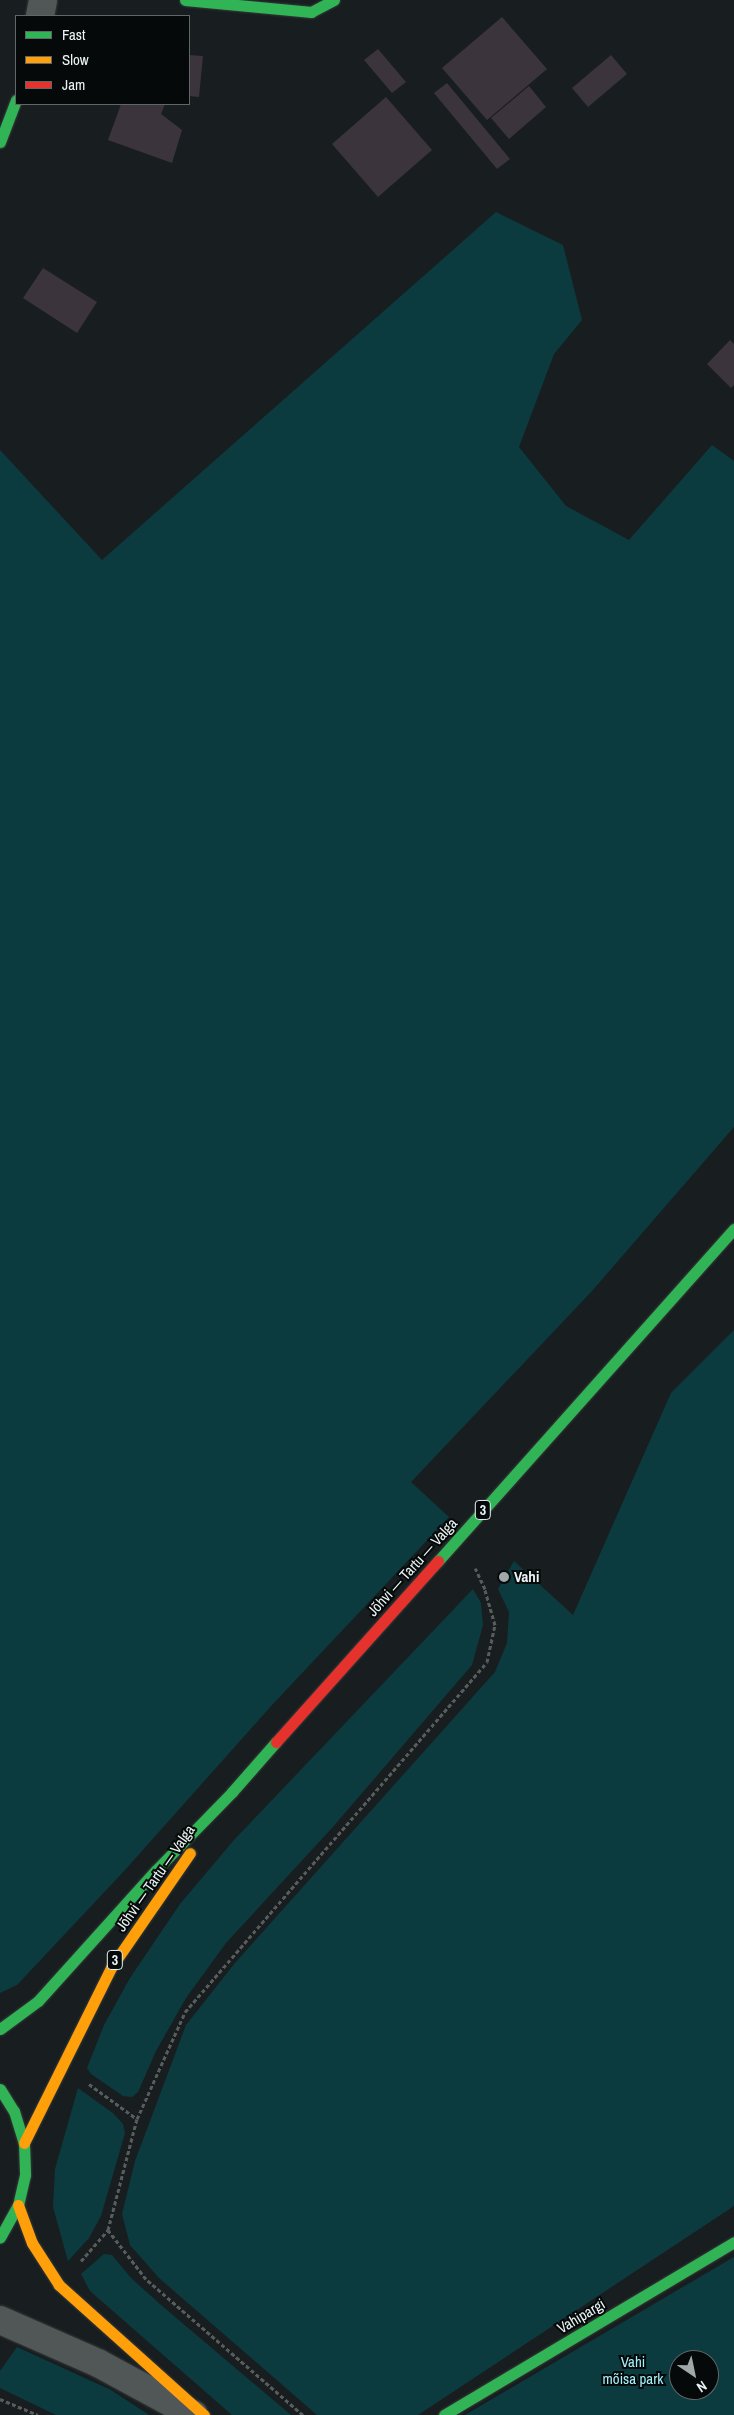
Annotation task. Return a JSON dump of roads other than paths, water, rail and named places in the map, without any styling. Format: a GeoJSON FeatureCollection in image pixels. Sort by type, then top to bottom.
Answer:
{"type":"FeatureCollection","features":[{"type":"Feature","properties":{"kind":"main road"},"geometry":{"type":"LineString","coordinates":[[185,0],[311,12],[334,0]]}},
{"type":"Feature","properties":{"kind":"main road"},"geometry":{"type":"LineString","coordinates":[[0,142],[15,103]]}},
{"type":"Feature","properties":{"kind":"main road","name":"Jõhvi — Tartu — Valga"},"geometry":{"type":"LineString","coordinates":[[0,2029],[38,2001],[156,1870],[232,1792],[734,1229]]}},
{"type":"Feature","properties":{"kind":"main road","name":"Jõhvi — Tartu — Valga"},"geometry":{"type":"LineString","coordinates":[[24,2143],[112,1966],[232,1792]]}},
{"type":"Feature","properties":{"kind":"main road","name":"Jõhvi — Tartu — Valga"},"geometry":{"type":"LineString","coordinates":[[0,2089],[14,2111],[24,2143],[25,2174],[18,2205],[0,2237]]}},
{"type":"Feature","properties":{"kind":"main road"},"geometry":{"type":"LineString","coordinates":[[18,2205],[32,2243],[59,2285],[204,2415]]}},
{"type":"Feature","properties":{"kind":"main road","name":"Vahipargi"},"geometry":{"type":"LineString","coordinates":[[444,2415],[734,2242]]}},
{"type":"Feature","properties":{"kind":"street"},"geometry":{"type":"LineString","coordinates":[[40,15],[43,0]]}},
{"type":"Feature","properties":{"kind":"street"},"geometry":{"type":"LineString","coordinates":[[0,2320],[98,2363],[194,2415]]}},
{"type":"Feature","properties":{"kind":"place","name":"Vahi"},"geometry":{"type":"Point","coordinates":[504,1577]}},
{"type":"Feature","properties":{"kind":"park label","name":"Vahi mõisa park"},"geometry":{"type":"Point","coordinates":[633,2370]}}]}
